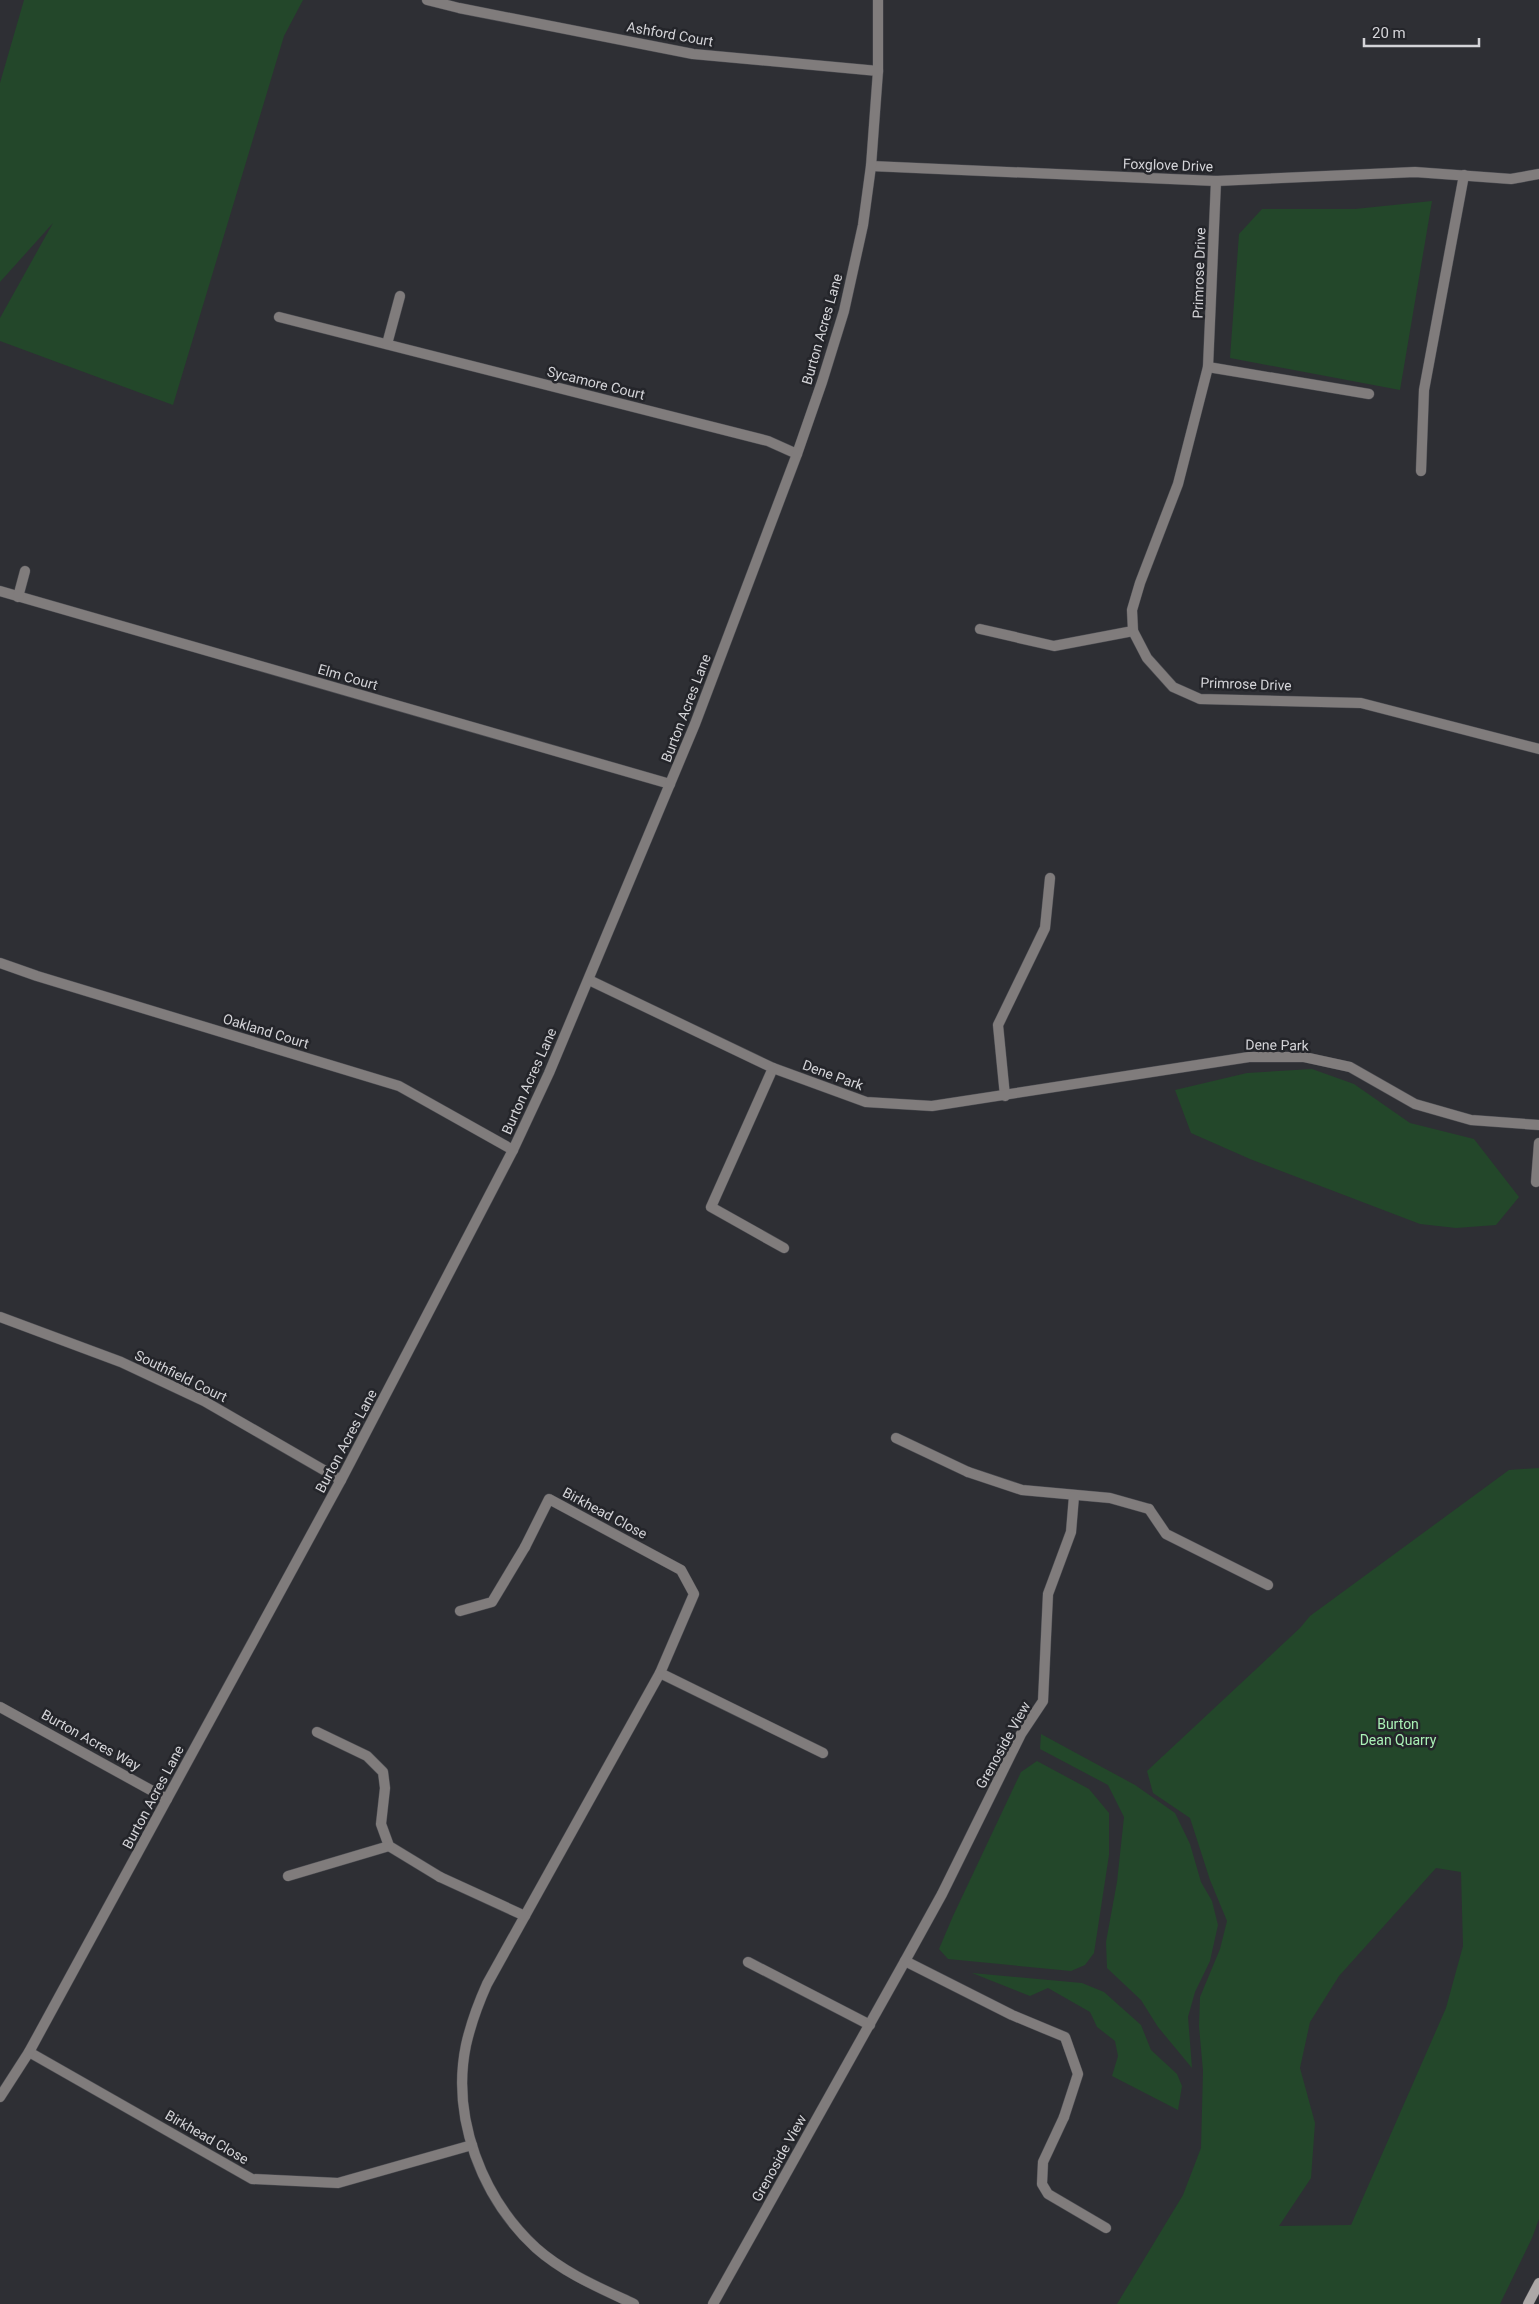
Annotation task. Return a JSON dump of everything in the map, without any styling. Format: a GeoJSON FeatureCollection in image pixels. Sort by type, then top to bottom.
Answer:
{"type":"FeatureCollection","features":[{"type":"Feature","properties":{"kind":"main road"},"geometry":{"type":"LineString","coordinates":[[1528,2304],[1539,2283]]}},
{"type":"Feature","properties":{"kind":"street","name":"Ashford Court"},"geometry":{"type":"LineString","coordinates":[[427,0],[460,4],[692,54],[878,71]]}},
{"type":"Feature","properties":{"kind":"street","name":"Burton Acres Lane"},"geometry":{"type":"LineString","coordinates":[[0,2097],[29,2052],[341,1480],[513,1150],[589,980],[695,724],[797,454],[844,311],[863,225],[871,166],[878,71],[878,0]]}},
{"type":"Feature","properties":{"kind":"street","name":"Foxglove Drive"},"geometry":{"type":"LineString","coordinates":[[871,166],[1216,181],[1414,172],[1511,179],[1539,174]]}},
{"type":"Feature","properties":{"kind":"street"},"geometry":{"type":"LineString","coordinates":[[1421,470],[1424,390],[1464,175]]}},
{"type":"Feature","properties":{"kind":"street","name":"Primrose Drive"},"geometry":{"type":"LineString","coordinates":[[1216,181],[1208,367],[1178,484],[1140,583],[1132,610],[1133,631],[1146,658],[1173,687],[1200,699],[1361,703],[1539,749]]}},
{"type":"Feature","properties":{"kind":"street"},"geometry":{"type":"LineString","coordinates":[[387,344],[400,296]]}},
{"type":"Feature","properties":{"kind":"street","name":"Sycamore Court"},"geometry":{"type":"LineString","coordinates":[[279,318],[768,441],[797,454]]}},
{"type":"Feature","properties":{"kind":"street"},"geometry":{"type":"LineString","coordinates":[[1208,367],[1369,394]]}},
{"type":"Feature","properties":{"kind":"street"},"geometry":{"type":"LineString","coordinates":[[18,596],[25,571]]}},
{"type":"Feature","properties":{"kind":"street","name":"Elm Court"},"geometry":{"type":"LineString","coordinates":[[0,592],[670,784]]}},
{"type":"Feature","properties":{"kind":"street"},"geometry":{"type":"LineString","coordinates":[[980,629],[1054,646],[1133,631]]}},
{"type":"Feature","properties":{"kind":"street"},"geometry":{"type":"LineString","coordinates":[[1005,1096],[998,1025],[1044,928],[1050,878]]}},
{"type":"Feature","properties":{"kind":"street","name":"Oakland Court"},"geometry":{"type":"LineString","coordinates":[[0,963],[37,976],[399,1086],[513,1150]]}},
{"type":"Feature","properties":{"kind":"street","name":"Dene Park"},"geometry":{"type":"LineString","coordinates":[[589,980],[773,1068],[866,1102],[932,1106],[1249,1057],[1304,1057],[1350,1067],[1415,1104],[1472,1120],[1539,1125]]}},
{"type":"Feature","properties":{"kind":"street"},"geometry":{"type":"LineString","coordinates":[[773,1068],[711,1207],[784,1248]]}},
{"type":"Feature","properties":{"kind":"street"},"geometry":{"type":"LineString","coordinates":[[1536,1182],[1539,1143]]}},
{"type":"Feature","properties":{"kind":"street","name":"Southfield Court"},"geometry":{"type":"LineString","coordinates":[[0,1317],[121,1362],[204,1400],[341,1480]]}},
{"type":"Feature","properties":{"kind":"street"},"geometry":{"type":"LineString","coordinates":[[896,1438],[968,1472],[1022,1490],[1110,1498],[1149,1509],[1166,1534],[1268,1585]]}},
{"type":"Feature","properties":{"kind":"street","name":"Grenoside View"},"geometry":{"type":"LineString","coordinates":[[713,2304],[942,1894],[1022,1734],[1043,1701],[1048,1594],[1071,1532],[1074,1496]]}},
{"type":"Feature","properties":{"kind":"street","name":"Birkhead Close"},"geometry":{"type":"LineString","coordinates":[[460,1611],[492,1602],[525,1547],[550,1499],[681,1570],[694,1594],[660,1673],[486,1984],[474,2014],[466,2046],[463,2079],[465,2112],[472,2145],[482,2174],[497,2201],[515,2226],[536,2248],[560,2267],[634,2304]]}},
{"type":"Feature","properties":{"kind":"street"},"geometry":{"type":"LineString","coordinates":[[660,1673],[823,1753]]}},
{"type":"Feature","properties":{"kind":"street","name":"Burton Acres Way"},"geometry":{"type":"LineString","coordinates":[[0,1707],[167,1799]]}},
{"type":"Feature","properties":{"kind":"street"},"geometry":{"type":"LineString","coordinates":[[317,1732],[367,1756],[383,1772],[385,1788],[381,1824],[389,1846],[440,1877],[525,1916]]}},
{"type":"Feature","properties":{"kind":"street"},"geometry":{"type":"LineString","coordinates":[[288,1876],[389,1846]]}},
{"type":"Feature","properties":{"kind":"street"},"geometry":{"type":"LineString","coordinates":[[905,1961],[1012,2015],[1064,2037],[1078,2074],[1064,2117],[1043,2162],[1042,2184],[1048,2194],[1106,2228]]}},
{"type":"Feature","properties":{"kind":"street"},"geometry":{"type":"LineString","coordinates":[[748,1962],[870,2024]]}},
{"type":"Feature","properties":{"kind":"street","name":"Birkhead Close"},"geometry":{"type":"LineString","coordinates":[[29,2052],[252,2179],[338,2182],[472,2145]]}},
{"type":"Feature","properties":{"kind":"green space"},"geometry":{"type":"Polygon","coordinates":[[[24,0],[303,0],[284,36],[173,405],[0,341],[0,318],[53,223],[0,282],[0,83],[24,0]]]}},
{"type":"Feature","properties":{"kind":"green space"},"geometry":{"type":"Polygon","coordinates":[[[1432,201],[1400,390],[1230,358],[1239,234],[1262,209],[1355,209],[1432,201]]]}},
{"type":"Feature","properties":{"kind":"green space"},"geometry":{"type":"Polygon","coordinates":[[[1312,1069],[1354,1084],[1410,1123],[1474,1139],[1519,1197],[1496,1225],[1456,1228],[1420,1224],[1250,1159],[1191,1133],[1175,1090],[1247,1073],[1312,1069]]]}},
{"type":"Feature","properties":{"kind":"green space","name":"Burton Dean Quarry"},"geometry":{"type":"Polygon","coordinates":[[[1539,1468],[1539,2219],[1532,2238],[1500,2304],[1117,2304],[1183,2195],[1201,2148],[1203,2071],[1199,2026],[1200,1997],[1220,1949],[1227,1921],[1210,1880],[1190,1818],[1153,1793],[1147,1771],[1300,1628],[1310,1616],[1509,1470],[1539,1468]],[[1436,1868],[1339,1976],[1310,2022],[1300,2068],[1315,2123],[1311,2178],[1279,2226],[1351,2225],[1446,2008],[1463,1946],[1461,1872],[1436,1868]]]}},
{"type":"Feature","properties":{"kind":"green space"},"geometry":{"type":"Polygon","coordinates":[[[1041,1734],[1135,1785],[1175,1813],[1190,1844],[1201,1882],[1212,1901],[1218,1925],[1210,1961],[1195,1992],[1188,2017],[1192,2068],[1158,2027],[1141,2000],[1107,1968],[1106,1942],[1117,1882],[1124,1817],[1108,1785],[1040,1749],[1041,1734]]]}},
{"type":"Feature","properties":{"kind":"green space"},"geometry":{"type":"Polygon","coordinates":[[[1037,1761],[1089,1789],[1109,1813],[1109,1855],[1094,1953],[1085,1965],[1071,1971],[948,1959],[939,1949],[953,1916],[1021,1772],[1037,1761]]]}},
{"type":"Feature","properties":{"kind":"green space"},"geometry":{"type":"Polygon","coordinates":[[[972,1973],[1082,1983],[1104,1992],[1141,2025],[1151,2050],[1177,2074],[1182,2086],[1178,2110],[1112,2076],[1118,2056],[1115,2041],[1097,2027],[1090,2012],[1048,1988],[1030,1996],[972,1973]]]}}]}
